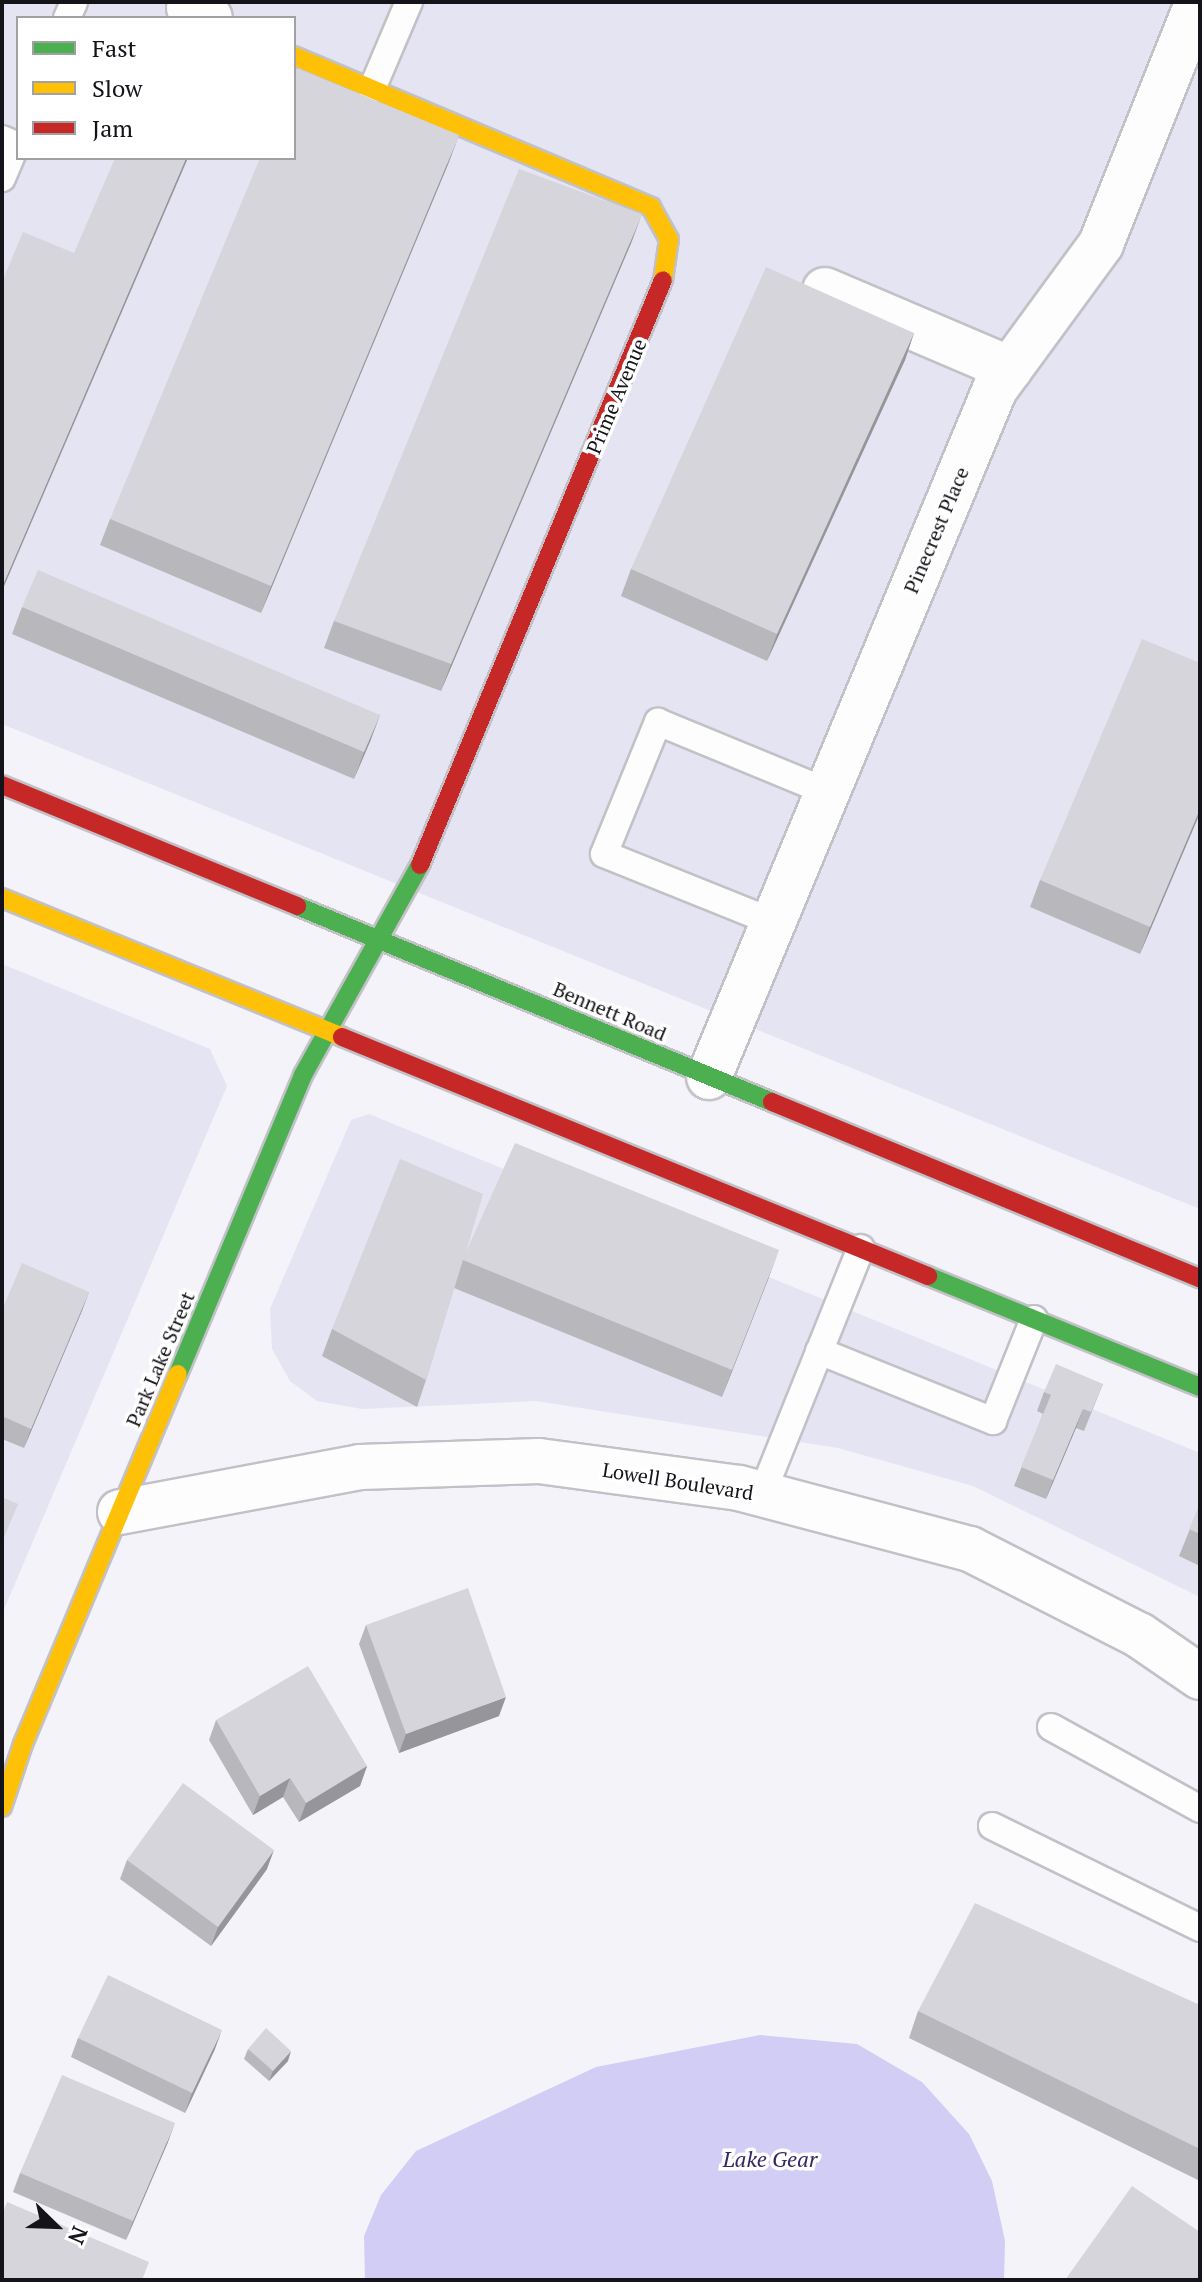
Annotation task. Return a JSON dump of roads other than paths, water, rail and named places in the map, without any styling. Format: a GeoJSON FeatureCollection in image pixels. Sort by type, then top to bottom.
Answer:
{"type":"FeatureCollection","features":[{"type":"Feature","properties":{"kind":"street","name":"Pinecrest Place"},"geometry":{"type":"LineString","coordinates":[[709,1077],[995,389],[1101,244],[1198,2]]}},
{"type":"Feature","properties":{"kind":"street","name":"Prime Avenue"},"geometry":{"type":"LineString","coordinates":[[296,57],[651,207],[669,239],[663,283],[409,892],[382,939]]}},
{"type":"Feature","properties":{"kind":"street"},"geometry":{"type":"LineString","coordinates":[[825,290],[1010,369]]}},
{"type":"Feature","properties":{"kind":"street","name":"Bennett Road"},"geometry":{"type":"LineString","coordinates":[[2,785],[1200,1278]]}},
{"type":"Feature","properties":{"kind":"street"},"geometry":{"type":"LineString","coordinates":[[2,898],[1200,1387]]}},
{"type":"Feature","properties":{"kind":"street","name":"Park Lake Street"},"geometry":{"type":"LineString","coordinates":[[2,1807],[13,1740],[120,1512],[303,1075],[382,939]]}},
{"type":"Feature","properties":{"kind":"street","name":"Lowell Boulevard"},"geometry":{"type":"LineString","coordinates":[[120,1512],[360,1467],[539,1461],[762,1494],[970,1549],[1139,1635],[1200,1677]]}},
{"type":"Feature","properties":{"kind":"lane"},"geometry":{"type":"LineString","coordinates":[[372,89],[409,2]]}},
{"type":"Feature","properties":{"kind":"lane"},"geometry":{"type":"LineString","coordinates":[[2,178],[12,141]]}},
{"type":"Feature","properties":{"kind":"lane"},"geometry":{"type":"LineString","coordinates":[[773,922],[604,854],[658,722],[828,792]]}},
{"type":"Feature","properties":{"kind":"lane"},"geometry":{"type":"LineString","coordinates":[[762,1494],[861,1248]]}},
{"type":"Feature","properties":{"kind":"lane"},"geometry":{"type":"LineString","coordinates":[[819,1351],[993,1421],[1034,1319]]}},
{"type":"Feature","properties":{"kind":"lane"},"geometry":{"type":"LineString","coordinates":[[1051,1727],[1200,1809]]}},
{"type":"Feature","properties":{"kind":"lane"},"geometry":{"type":"LineString","coordinates":[[992,1826],[1200,1928]]}},
{"type":"Feature","properties":{"kind":"water","name":"Lake Gear"},"geometry":{"type":"Polygon","coordinates":[[[760,2035],[857,2044],[922,2082],[969,2134],[992,2181],[1005,2241],[1004,2280],[365,2280],[364,2236],[381,2195],[416,2151],[596,2067],[760,2035]]]}}]}
